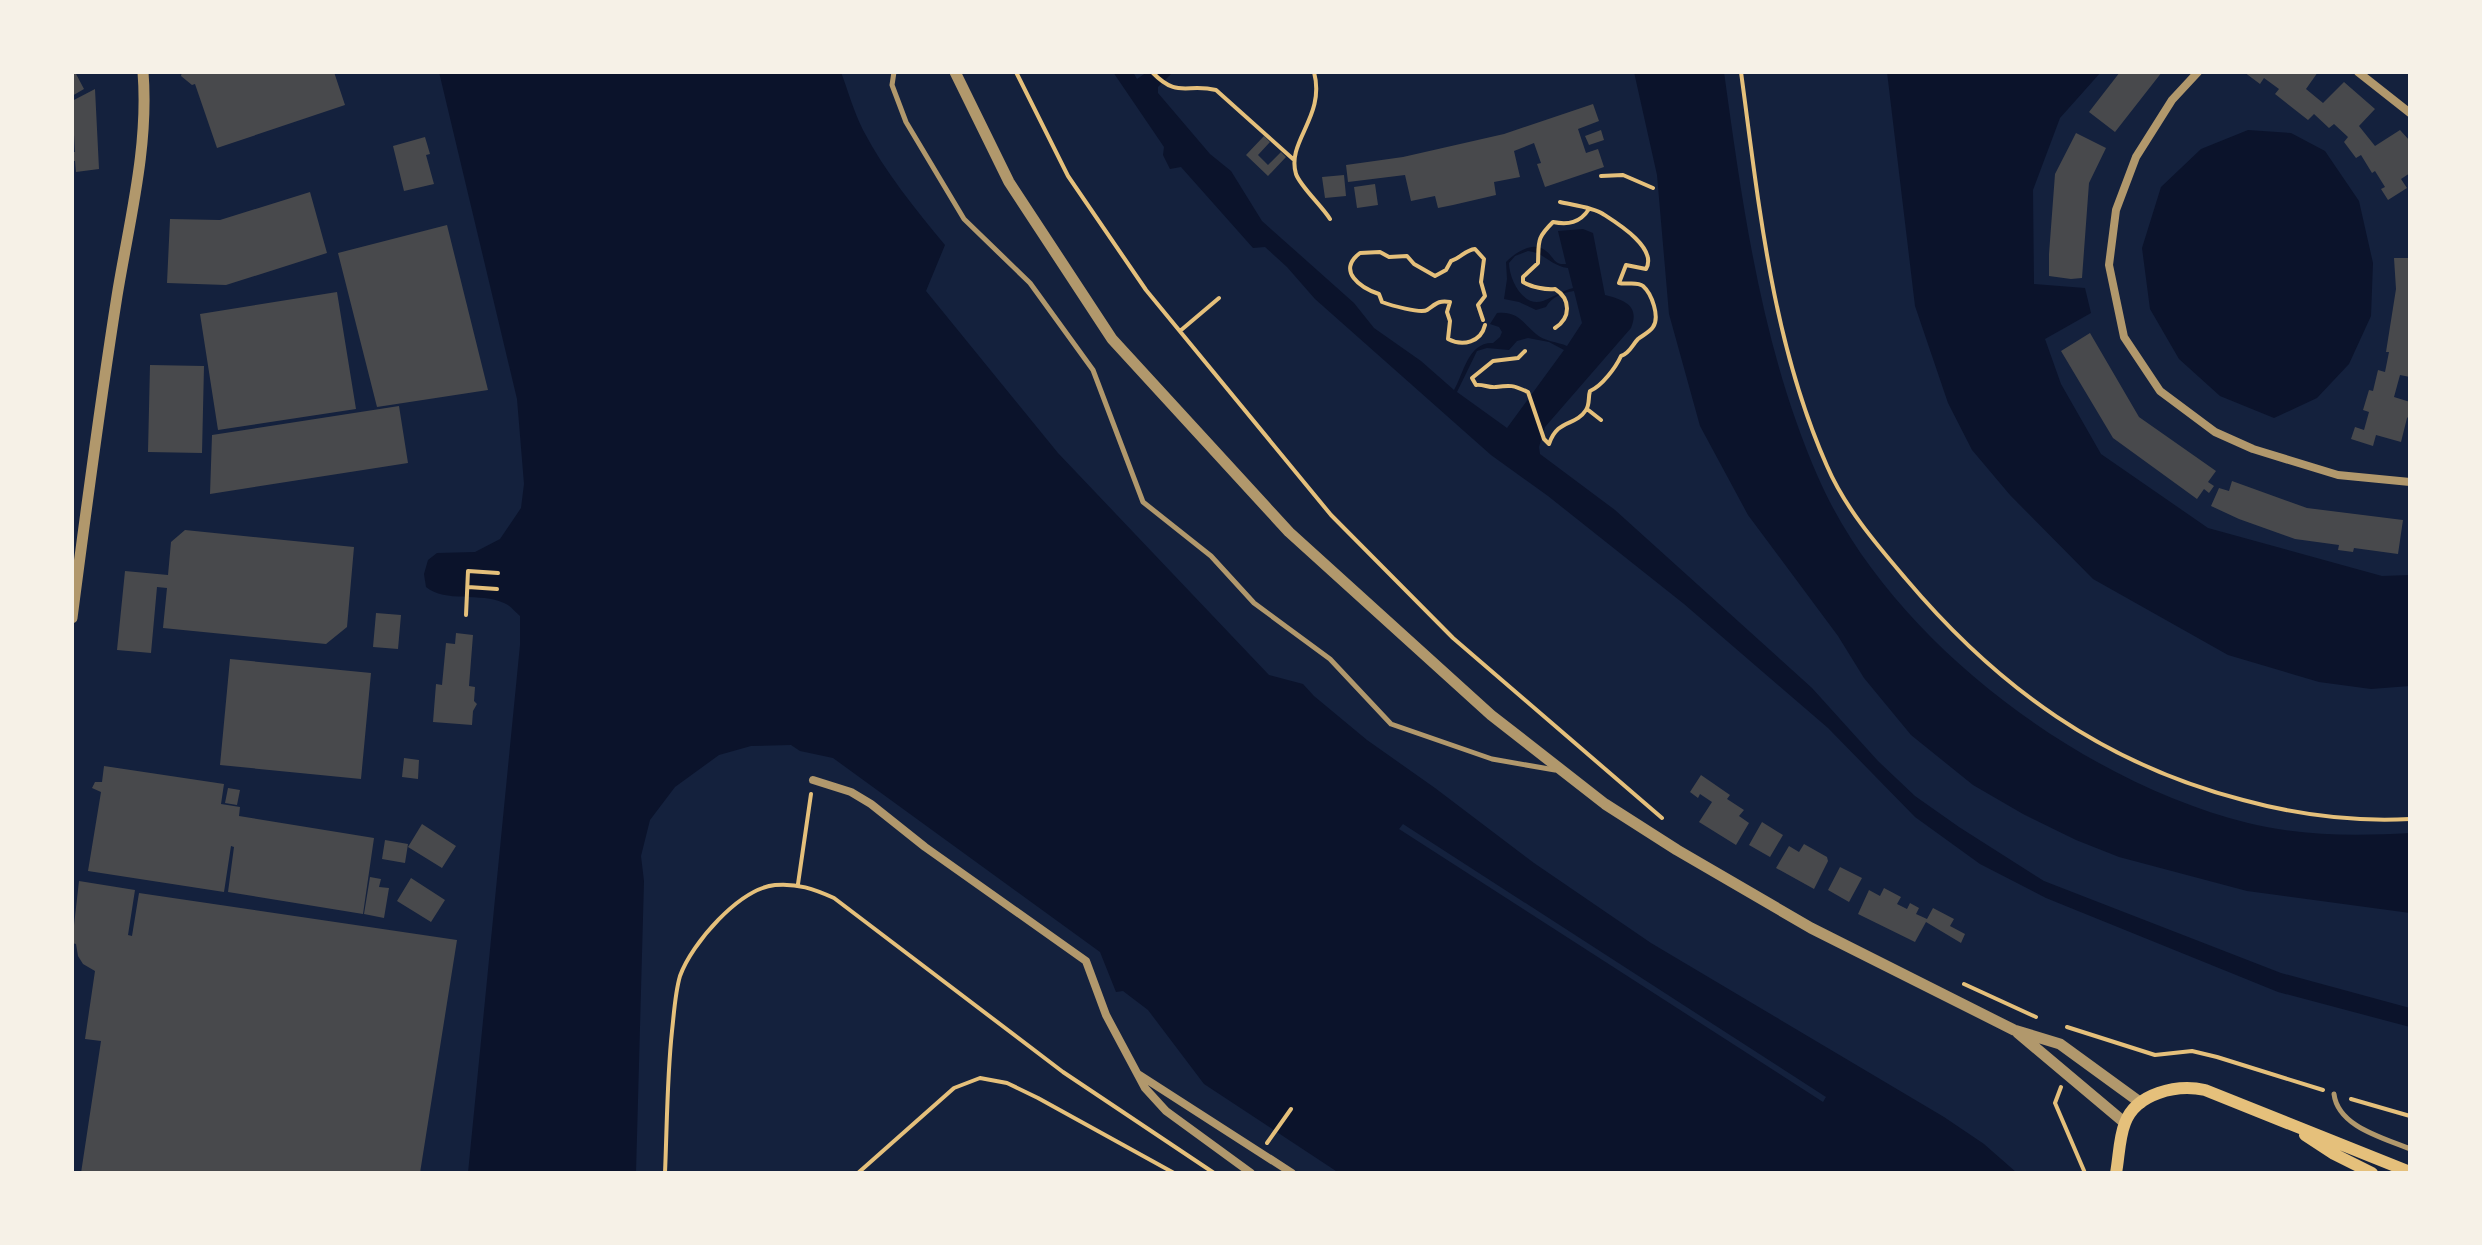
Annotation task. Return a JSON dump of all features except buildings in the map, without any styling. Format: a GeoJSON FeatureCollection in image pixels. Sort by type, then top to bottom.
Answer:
{"type":"FeatureCollection","features":[{"type":"Feature","properties":{"kind":"main road"},"geometry":{"type":"LineString","coordinates":[[2116,1173],[2125,1123],[2141,1103],[2169,1089],[2192,1087],[2234,1101],[2292,1127],[2340,1142],[2410,1172]]}},
{"type":"Feature","properties":{"kind":"main road"},"geometry":{"type":"LineString","coordinates":[[2292,1127],[2334,1154],[2372,1173]]}},
{"type":"Feature","properties":{"kind":"street"},"geometry":{"type":"LineString","coordinates":[[72,618],[141,153],[145,105],[143,72]]}},
{"type":"Feature","properties":{"kind":"street"},"geometry":{"type":"LineString","coordinates":[[955,72],[1009,182],[1112,339],[1289,532],[1491,715],[1605,804],[1677,850],[1811,928],[2014,1030],[2060,1044],[2141,1103]]}},
{"type":"Feature","properties":{"kind":"street"},"geometry":{"type":"LineString","coordinates":[[2198,72],[2172,100],[2136,157],[2116,210],[2109,265],[2124,337],[2160,391],[2215,432],[2253,449],[2338,475],[2410,482]]}},
{"type":"Feature","properties":{"kind":"street"},"geometry":{"type":"LineString","coordinates":[[2358,72],[2390,94],[2410,113]]}},
{"type":"Feature","properties":{"kind":"street"},"geometry":{"type":"LineString","coordinates":[[813,780],[851,792],[871,804],[925,847],[1086,961],[1106,1015],[1135,1072],[1153,1099],[1251,1173]]}},
{"type":"Feature","properties":{"kind":"street"},"geometry":{"type":"LineString","coordinates":[[2014,1030],[2125,1123]]}},
{"type":"Feature","properties":{"kind":"street"},"geometry":{"type":"LineString","coordinates":[[1135,1072],[1292,1173]]}},
{"type":"Feature","properties":{"kind":"lane"},"geometry":{"type":"LineString","coordinates":[[894,72],[892,85],[906,122],[964,219],[1030,283],[1093,370],[1143,502],[1211,556],[1254,603],[1330,659],[1391,724],[1492,759],[1563,771]]}},
{"type":"Feature","properties":{"kind":"lane"},"geometry":{"type":"LineString","coordinates":[[2334,1094],[2341,1112],[2349,1120],[2410,1149]]}},
{"type":"Feature","properties":{"kind":"path"},"geometry":{"type":"LineString","coordinates":[[1016,72],[1068,176],[1092,215],[1146,290],[1331,515],[1453,638],[1668,824]]}},
{"type":"Feature","properties":{"kind":"path"},"geometry":{"type":"LineString","coordinates":[[1152,72],[1164,85],[1184,91],[1203,87],[1216,90],[1293,159]]}},
{"type":"Feature","properties":{"kind":"path"},"geometry":{"type":"LineString","coordinates":[[1314,72],[1317,102],[1293,159],[1296,177],[1330,219]]}},
{"type":"Feature","properties":{"kind":"path"},"geometry":{"type":"LineString","coordinates":[[1741,72],[1766,254],[1785,339],[1813,428],[1828,468],[1862,524],[1926,603],[1974,652],[2026,696],[2071,728],[2151,769],[2219,794],[2295,812],[2359,820],[2410,819]]}},
{"type":"Feature","properties":{"kind":"path"},"geometry":{"type":"LineString","coordinates":[[1601,176],[1623,175],[1653,188]]}},
{"type":"Feature","properties":{"kind":"path"},"geometry":{"type":"LineString","coordinates":[[1525,351],[1518,358],[1493,361],[1472,378],[1476,385],[1495,387],[1507,383],[1528,392],[1544,439],[1549,444],[1551,435],[1561,425],[1576,420],[1587,408],[1590,391],[1598,387],[1617,366],[1621,356],[1626,355],[1652,329],[1656,319],[1644,287],[1619,283],[1626,265],[1646,269],[1649,256],[1620,223],[1609,221],[1603,213],[1560,202]]}},
{"type":"Feature","properties":{"kind":"path"},"geometry":{"type":"LineString","coordinates":[[1555,328],[1561,324],[1568,305],[1561,293],[1523,282],[1524,273],[1538,263],[1538,239],[1549,225],[1553,222],[1579,221],[1589,209]]}},
{"type":"Feature","properties":{"kind":"path"},"geometry":{"type":"LineString","coordinates":[[1475,249],[1484,259],[1481,285],[1485,296],[1478,305],[1484,322],[1482,334],[1477,340],[1452,341],[1447,333],[1450,302],[1434,303],[1427,311],[1419,312],[1406,306],[1394,307],[1382,302],[1379,294],[1359,286],[1350,271],[1351,264],[1360,253],[1380,252],[1389,257],[1407,256],[1414,264],[1435,276],[1446,270],[1451,261],[1475,249]]}},
{"type":"Feature","properties":{"kind":"path"},"geometry":{"type":"LineString","coordinates":[[1180,331],[1219,298]]}},
{"type":"Feature","properties":{"kind":"path"},"geometry":{"type":"LineString","coordinates":[[1587,408],[1601,420]]}},
{"type":"Feature","properties":{"kind":"path"},"geometry":{"type":"LineString","coordinates":[[466,615],[468,571],[498,573]]}},
{"type":"Feature","properties":{"kind":"path"},"geometry":{"type":"LineString","coordinates":[[468,587],[497,589]]}},
{"type":"Feature","properties":{"kind":"path"},"geometry":{"type":"LineString","coordinates":[[798,885],[813,780]]}},
{"type":"Feature","properties":{"kind":"path"},"geometry":{"type":"LineString","coordinates":[[665,1173],[670,1057],[680,976],[700,942],[731,908],[754,892],[773,885],[798,885],[834,898],[1063,1072],[1214,1173]]}},
{"type":"Feature","properties":{"kind":"path"},"geometry":{"type":"LineString","coordinates":[[1956,980],[2042,1020]]}},
{"type":"Feature","properties":{"kind":"path"},"geometry":{"type":"LineString","coordinates":[[2057,1025],[2155,1055],[2192,1051],[2217,1057],[2410,1116]]}},
{"type":"Feature","properties":{"kind":"path"},"geometry":{"type":"LineString","coordinates":[[858,1173],[954,1088],[980,1078],[1007,1083],[1038,1098],[1174,1173]]}},
{"type":"Feature","properties":{"kind":"path"},"geometry":{"type":"LineString","coordinates":[[1268,1143],[1291,1109]]}},
{"type":"Feature","properties":{"kind":"water"},"geometry":{"type":"Polygon","coordinates":[[[439,72],[841,72],[863,130],[881,161],[945,245],[926,291],[1058,453],[1269,675],[1303,684],[1367,740],[1534,863],[1651,943],[1944,1117],[1984,1144],[2017,1173],[1339,1173],[1204,1084],[1148,1010],[1123,991],[1116,992],[1100,952],[833,758],[800,751],[791,745],[751,746],[719,755],[675,787],[650,820],[641,856],[644,881],[636,1173],[468,1173],[520,645],[520,616],[508,605],[495,600],[434,592],[426,587],[424,574],[428,560],[437,553],[475,552],[500,539],[521,508],[524,484],[517,399],[439,72]]]}},
{"type":"Feature","properties":{"kind":"water"},"geometry":{"type":"Polygon","coordinates":[[[1113,72],[1133,72],[1137,79],[1147,72],[1173,72],[1158,87],[1158,93],[1210,154],[1231,171],[1262,221],[1354,303],[1374,328],[1421,361],[1454,390],[1472,353],[1500,337],[1502,332],[1499,327],[1490,324],[1497,313],[1515,316],[1539,336],[1567,346],[1582,323],[1574,291],[1558,296],[1546,307],[1536,310],[1504,299],[1506,262],[1519,252],[1536,247],[1546,251],[1556,262],[1566,264],[1558,231],[1583,229],[1593,233],[1605,295],[1629,305],[1634,314],[1633,320],[1631,328],[1545,427],[1540,454],[1615,510],[1812,688],[1878,761],[1915,796],[1959,827],[2044,881],[2281,973],[2410,1008],[2410,1027],[2278,992],[2046,898],[1980,864],[1915,817],[1828,728],[1684,604],[1491,455],[1315,299],[1265,247],[1253,248],[1181,167],[1170,169],[1163,155],[1164,147],[1113,72]],[[1528,251],[1515,256],[1509,263],[1514,284],[1523,296],[1536,302],[1543,301],[1573,288],[1568,268],[1528,251]],[[1528,338],[1517,341],[1509,350],[1487,348],[1477,351],[1457,392],[1507,428],[1564,350],[1549,342],[1528,338]]]}},
{"type":"Feature","properties":{"kind":"water"},"geometry":{"type":"Polygon","coordinates":[[[1634,72],[1724,72],[1747,227],[1782,379],[1818,477],[1850,536],[1891,593],[1940,646],[1996,695],[2056,738],[2119,774],[2184,803],[2248,823],[2328,834],[2410,833],[2410,913],[2247,891],[2119,857],[2023,814],[1973,785],[1911,735],[1864,678],[1838,636],[1748,515],[1700,426],[1669,314],[1657,175],[1634,72]]]}},
{"type":"Feature","properties":{"kind":"water"},"geometry":{"type":"Polygon","coordinates":[[[1887,72],[2101,72],[2060,118],[2033,190],[2034,284],[2085,288],[2091,313],[2045,339],[2061,384],[2101,454],[2208,528],[2382,576],[2410,575],[2410,686],[2371,689],[2319,682],[2228,655],[2093,579],[2010,495],[1972,450],[1948,403],[1915,306],[1887,72]]]}},
{"type":"Feature","properties":{"kind":"water"},"geometry":{"type":"Polygon","coordinates":[[[2248,130],[2291,133],[2325,151],[2359,201],[2373,263],[2371,316],[2349,364],[2317,398],[2274,418],[2220,396],[2179,359],[2150,309],[2142,248],[2161,187],[2201,149],[2248,130]]]}},
{"type":"Feature","properties":{"kind":"pier"},"geometry":{"type":"Polygon","coordinates":[[[1403,824],[1826,1097],[1823,1102],[1399,829],[1403,824]]]}}]}
